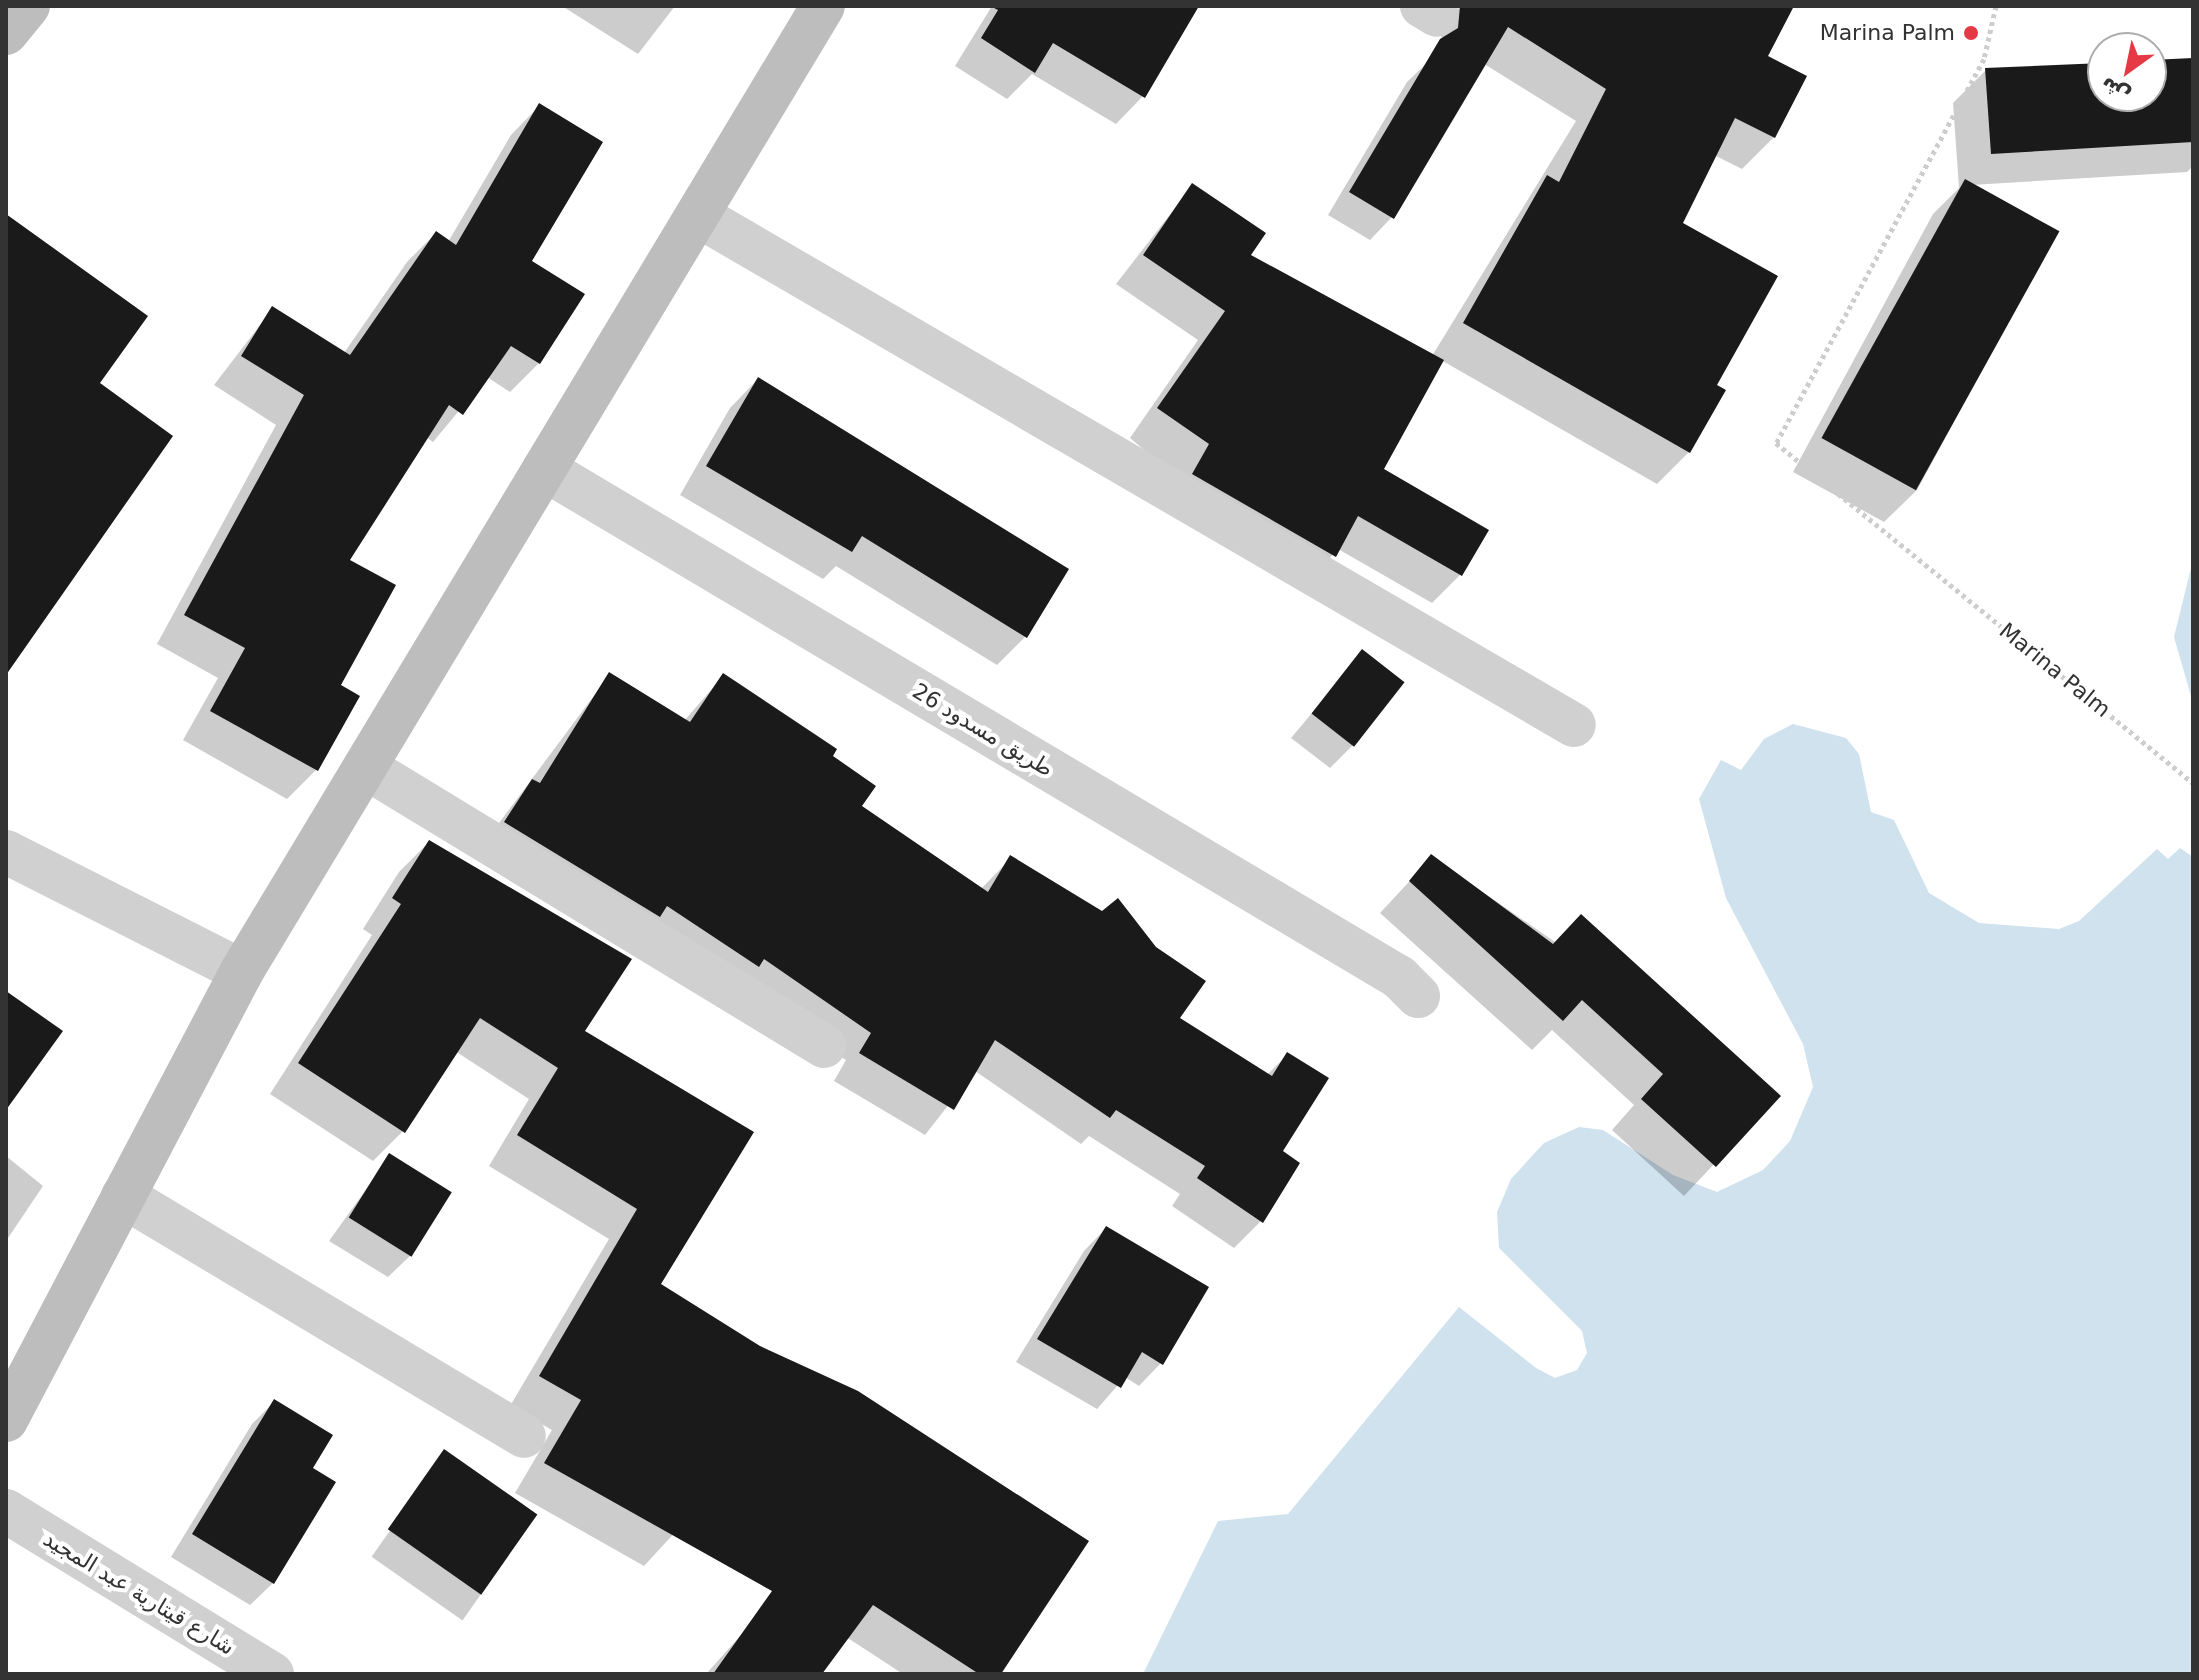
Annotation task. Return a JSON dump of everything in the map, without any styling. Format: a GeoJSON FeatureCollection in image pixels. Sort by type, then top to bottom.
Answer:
{"type":"FeatureCollection","features":[{"type":"Feature","properties":{"kind":"street"},"geometry":{"type":"LineString","coordinates":[[6,33],[28,6]]}},
{"type":"Feature","properties":{"kind":"street"},"geometry":{"type":"LineString","coordinates":[[6,1420],[242,971],[823,6]]}},
{"type":"Feature","properties":{"kind":"street"},"geometry":{"type":"LineString","coordinates":[[699,216],[1574,725]]}},
{"type":"Feature","properties":{"kind":"street","name":"طريق مسدود 26"},"geometry":{"type":"LineString","coordinates":[[544,469],[1399,977],[1418,996]]}},
{"type":"Feature","properties":{"kind":"street"},"geometry":{"type":"LineString","coordinates":[[365,767],[824,1046]]}},
{"type":"Feature","properties":{"kind":"street"},"geometry":{"type":"LineString","coordinates":[[6,852],[242,971]]}},
{"type":"Feature","properties":{"kind":"street"},"geometry":{"type":"LineString","coordinates":[[123,1196],[524,1436]]}},
{"type":"Feature","properties":{"kind":"street","name":"شارع قيتارية عبد المجيد"},"geometry":{"type":"LineString","coordinates":[[6,1511],[272,1674]]}},
{"type":"Feature","properties":{"kind":"path","name":"Marina Palm"},"geometry":{"type":"LineString","coordinates":[[1996,6],[1984,59],[1776,443],[2193,783]]}},
{"type":"Feature","properties":{"kind":"water"},"geometry":{"type":"Polygon","coordinates":[[[2193,560],[2193,703],[2174,637],[2193,560]]]}},
{"type":"Feature","properties":{"kind":"water"},"geometry":{"type":"Polygon","coordinates":[[[1793,724],[1846,738],[1859,754],[1871,812],[1894,820],[1929,893],[1979,923],[2059,929],[2079,921],[2157,849],[2168,859],[2180,848],[2193,857],[2193,1674],[1143,1674],[1218,1521],[1288,1514],[1459,1307],[1536,1368],[1555,1378],[1577,1370],[1587,1353],[1582,1331],[1499,1248],[1497,1212],[1511,1179],[1544,1143],[1579,1127],[1603,1130],[1673,1175],[1717,1192],[1763,1170],[1790,1141],[1813,1087],[1803,1044],[1726,898],[1699,799],[1721,760],[1741,770],[1764,739],[1793,724]]]}},
{"type":"Feature","properties":{"kind":"building"},"geometry":{"type":"Polygon","coordinates":[[[990,6],[1199,6],[1145,98],[1053,43],[1035,73],[981,38],[998,10],[990,6]]]}},
{"type":"Feature","properties":{"kind":"building"},"geometry":{"type":"Polygon","coordinates":[[[1460,6],[1794,6],[1768,56],[1807,76],[1775,138],[1735,118],[1683,223],[1778,276],[1717,385],[1726,390],[1690,453],[1463,323],[1547,175],[1559,182],[1606,89],[1508,27],[1394,219],[1349,192],[1440,39],[1458,28],[1460,6]]]}},
{"type":"Feature","properties":{"kind":"building"},"geometry":{"type":"Polygon","coordinates":[[[2193,58],[2193,142],[1991,154],[1985,68],[2087,64],[2087,112],[2167,112],[2167,59],[2193,58]]]}},
{"type":"Feature","properties":{"kind":"building"},"geometry":{"type":"Polygon","coordinates":[[[539,103],[603,142],[532,261],[585,294],[540,364],[511,346],[463,415],[449,405],[350,560],[396,585],[341,685],[360,696],[318,771],[210,711],[245,648],[184,615],[304,395],[241,356],[272,306],[350,355],[436,231],[456,245],[539,103]]]}},
{"type":"Feature","properties":{"kind":"building"},"geometry":{"type":"Polygon","coordinates":[[[1965,179],[2059,231],[1916,490],[1821,438],[1965,179]]]}},
{"type":"Feature","properties":{"kind":"building"},"geometry":{"type":"Polygon","coordinates":[[[1192,183],[1266,233],[1251,255],[1444,360],[1384,469],[1489,530],[1462,576],[1358,516],[1336,557],[1192,474],[1209,444],[1157,408],[1225,311],[1143,255],[1192,183]]]}},
{"type":"Feature","properties":{"kind":"building"},"geometry":{"type":"Polygon","coordinates":[[[6,214],[148,316],[100,383],[173,436],[6,675],[6,214]]]}},
{"type":"Feature","properties":{"kind":"building"},"geometry":{"type":"Polygon","coordinates":[[[758,377],[1069,569],[1027,638],[862,536],[852,552],[706,466],[758,377]]]}},
{"type":"Feature","properties":{"kind":"building"},"geometry":{"type":"Polygon","coordinates":[[[1362,649],[1405,682],[1354,747],[1312,714],[1362,649]]]}},
{"type":"Feature","properties":{"kind":"building"},"geometry":{"type":"Polygon","coordinates":[[[609,672],[690,722],[723,673],[837,749],[833,756],[876,786],[862,806],[988,892],[1010,855],[1102,911],[1118,898],[1156,947],[1206,981],[1180,1018],[1272,1076],[1287,1052],[1329,1078],[1283,1151],[1300,1163],[1263,1223],[1197,1178],[1205,1166],[1116,1110],[1110,1118],[995,1040],[954,1110],[859,1053],[871,1033],[764,959],[759,967],[667,906],[660,917],[504,822],[532,779],[540,783],[609,672]]]}},
{"type":"Feature","properties":{"kind":"building"},"geometry":{"type":"Polygon","coordinates":[[[429,840],[632,959],[585,1031],[754,1132],[661,1284],[760,1346],[858,1391],[1089,1541],[1001,1674],[979,1674],[873,1605],[822,1674],[713,1674],[772,1591],[544,1463],[581,1400],[539,1376],[637,1209],[517,1135],[558,1068],[480,1018],[405,1133],[298,1063],[401,904],[392,898],[429,840]]]}},
{"type":"Feature","properties":{"kind":"building"},"geometry":{"type":"Polygon","coordinates":[[[1431,854],[1553,944],[1581,914],[1781,1096],[1716,1167],[1641,1099],[1663,1074],[1582,1000],[1563,1021],[1409,881],[1431,854]]]}},
{"type":"Feature","properties":{"kind":"building"},"geometry":{"type":"Polygon","coordinates":[[[6,991],[63,1031],[6,1110],[6,991]]]}},
{"type":"Feature","properties":{"kind":"building"},"geometry":{"type":"Polygon","coordinates":[[[389,1153],[452,1192],[411,1257],[349,1217],[389,1153]]]}},
{"type":"Feature","properties":{"kind":"building"},"geometry":{"type":"Polygon","coordinates":[[[1106,1226],[1209,1287],[1163,1365],[1142,1352],[1121,1388],[1037,1339],[1106,1226]]]}},
{"type":"Feature","properties":{"kind":"building"},"geometry":{"type":"Polygon","coordinates":[[[274,1399],[333,1435],[313,1468],[336,1482],[274,1584],[192,1534],[274,1399]]]}},
{"type":"Feature","properties":{"kind":"building"},"geometry":{"type":"Polygon","coordinates":[[[444,1449],[537,1514],[481,1595],[388,1529],[444,1449]]]}},
{"type":"Feature","properties":{"kind":"place","name":"Marina Palm"},"geometry":{"type":"Point","coordinates":[1971,33]}}]}
